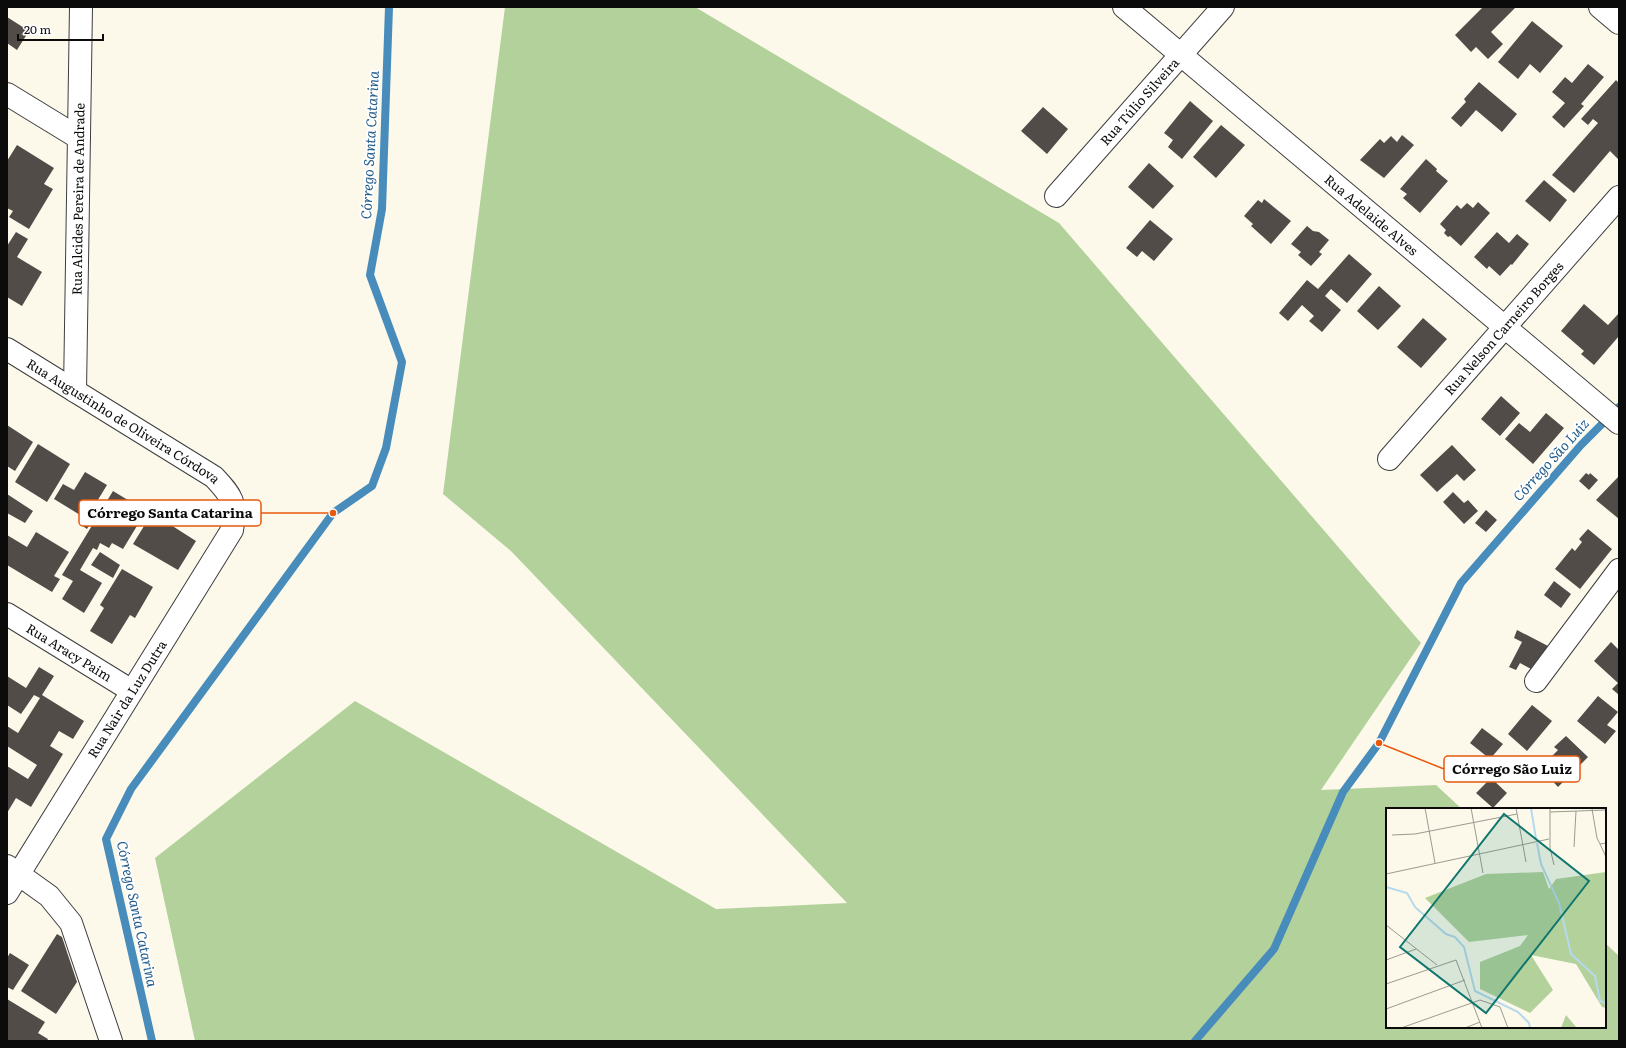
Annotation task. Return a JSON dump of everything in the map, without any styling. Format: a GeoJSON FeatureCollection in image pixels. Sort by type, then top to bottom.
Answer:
{"type":"FeatureCollection","features":[{"type":"Feature","properties":{"kind":"street","name":"Rua Alcides Pereira de Andrade"},"geometry":{"type":"LineString","coordinates":[[75,391],[81,7]]}},
{"type":"Feature","properties":{"kind":"street","name":"Rua Adelaide Alves"},"geometry":{"type":"LineString","coordinates":[[1124,7],[1619,423]]}},
{"type":"Feature","properties":{"kind":"street","name":"Rua Túlio Silveira"},"geometry":{"type":"LineString","coordinates":[[1056,196],[1223,7]]}},
{"type":"Feature","properties":{"kind":"street"},"geometry":{"type":"LineString","coordinates":[[1600,7],[1619,23]]}},
{"type":"Feature","properties":{"kind":"street"},"geometry":{"type":"LineString","coordinates":[[7,94],[79,138]]}},
{"type":"Feature","properties":{"kind":"street","name":"Rua Nelson Carneiro Borges"},"geometry":{"type":"LineString","coordinates":[[1389,459],[1619,197]]}},
{"type":"Feature","properties":{"kind":"street","name":"Rua Augustinho de Oliveira Córdova"},"geometry":{"type":"LineString","coordinates":[[7,350],[214,477],[226,490],[233,501]]}},
{"type":"Feature","properties":{"kind":"street","name":"Rua Nair da Luz Dutra"},"geometry":{"type":"LineString","coordinates":[[7,892],[13,870],[132,691],[232,530],[234,516],[233,501]]}},
{"type":"Feature","properties":{"kind":"street"},"geometry":{"type":"LineString","coordinates":[[1536,681],[1619,570]]}},
{"type":"Feature","properties":{"kind":"street","name":"Rua Aracy Paim"},"geometry":{"type":"LineString","coordinates":[[7,614],[132,691]]}},
{"type":"Feature","properties":{"kind":"street"},"geometry":{"type":"LineString","coordinates":[[13,870],[49,896],[71,923],[111,1041]]}},
{"type":"Feature","properties":{"kind":"green space"},"geometry":{"type":"Polygon","coordinates":[[[505,7],[695,7],[1059,223],[1421,643],[1321,790],[1436,785],[1461,808],[1386,808],[1386,1028],[1606,1028],[1606,944],[1619,956],[1619,1041],[711,1041],[710,1039],[710,1041],[195,1041],[155,858],[355,701],[716,909],[847,903],[511,551],[443,494],[505,7]]]}},
{"type":"Feature","properties":{"kind":"building"},"geometry":{"type":"Polygon","coordinates":[[[1483,7],[1516,7],[1491,32],[1503,44],[1488,59],[1476,47],[1471,52],[1455,35],[1483,7]]]}},
{"type":"Feature","properties":{"kind":"building"},"geometry":{"type":"Polygon","coordinates":[[[7,17],[29,31],[17,50],[7,43],[7,17]]]}},
{"type":"Feature","properties":{"kind":"building"},"geometry":{"type":"Polygon","coordinates":[[[1532,21],[1563,46],[1540,73],[1530,64],[1518,79],[1498,62],[1532,21]]]}},
{"type":"Feature","properties":{"kind":"building"},"geometry":{"type":"Polygon","coordinates":[[[1588,64],[1604,77],[1581,104],[1584,106],[1564,128],[1552,117],[1565,103],[1552,92],[1565,77],[1572,83],[1588,64]]]}},
{"type":"Feature","properties":{"kind":"building"},"geometry":{"type":"Polygon","coordinates":[[[1616,80],[1619,83],[1619,160],[1610,151],[1574,193],[1552,175],[1598,123],[1593,119],[1588,125],[1581,119],[1616,80]]]}},
{"type":"Feature","properties":{"kind":"building"},"geometry":{"type":"Polygon","coordinates":[[[1479,82],[1517,114],[1502,132],[1476,110],[1461,127],[1451,118],[1466,102],[1464,99],[1479,82]]]}},
{"type":"Feature","properties":{"kind":"building"},"geometry":{"type":"Polygon","coordinates":[[[1190,101],[1213,121],[1182,159],[1168,147],[1173,140],[1164,133],[1190,101]]]}},
{"type":"Feature","properties":{"kind":"building"},"geometry":{"type":"Polygon","coordinates":[[[1043,107],[1068,129],[1047,154],[1021,131],[1043,107]]]}},
{"type":"Feature","properties":{"kind":"building"},"geometry":{"type":"Polygon","coordinates":[[[1221,125],[1245,145],[1216,178],[1193,157],[1221,125]]]}},
{"type":"Feature","properties":{"kind":"building"},"geometry":{"type":"Polygon","coordinates":[[[1402,135],[1414,145],[1384,178],[1360,160],[1380,139],[1384,143],[1391,136],[1397,142],[1402,135]]]}},
{"type":"Feature","properties":{"kind":"building"},"geometry":{"type":"Polygon","coordinates":[[[17,145],[54,168],[44,184],[53,189],[29,229],[9,217],[13,211],[7,208],[7,161],[17,145]]]}},
{"type":"Feature","properties":{"kind":"building"},"geometry":{"type":"Polygon","coordinates":[[[1426,159],[1437,169],[1436,171],[1448,181],[1420,213],[1403,198],[1407,194],[1400,189],[1426,159]]]}},
{"type":"Feature","properties":{"kind":"building"},"geometry":{"type":"Polygon","coordinates":[[[1149,163],[1174,186],[1153,209],[1128,187],[1149,163]]]}},
{"type":"Feature","properties":{"kind":"building"},"geometry":{"type":"Polygon","coordinates":[[[1544,180],[1567,200],[1550,222],[1525,201],[1544,180]]]}},
{"type":"Feature","properties":{"kind":"building"},"geometry":{"type":"Polygon","coordinates":[[[1264,199],[1291,221],[1271,244],[1251,226],[1253,224],[1244,216],[1258,200],[1262,203],[1264,199]]]}},
{"type":"Feature","properties":{"kind":"building"},"geometry":{"type":"Polygon","coordinates":[[[1478,202],[1490,213],[1461,246],[1450,236],[1448,237],[1444,233],[1446,230],[1440,224],[1457,205],[1461,209],[1467,203],[1473,208],[1478,202]]]}},
{"type":"Feature","properties":{"kind":"building"},"geometry":{"type":"Polygon","coordinates":[[[1150,220],[1173,239],[1154,261],[1142,251],[1137,257],[1126,248],[1150,220]]]}},
{"type":"Feature","properties":{"kind":"building"},"geometry":{"type":"Polygon","coordinates":[[[1307,226],[1313,231],[1319,232],[1329,240],[1319,252],[1322,254],[1311,266],[1298,255],[1301,252],[1291,244],[1307,226]]]}},
{"type":"Feature","properties":{"kind":"building"},"geometry":{"type":"Polygon","coordinates":[[[16,232],[28,239],[17,257],[42,272],[22,306],[7,297],[7,246],[16,232]]]}},
{"type":"Feature","properties":{"kind":"building"},"geometry":{"type":"Polygon","coordinates":[[[1497,232],[1509,243],[1517,234],[1529,244],[1512,265],[1511,264],[1500,276],[1489,266],[1487,269],[1474,257],[1497,232]]]}},
{"type":"Feature","properties":{"kind":"building"},"geometry":{"type":"Polygon","coordinates":[[[1349,254],[1372,274],[1347,303],[1331,289],[1325,296],[1341,310],[1322,332],[1309,321],[1314,316],[1302,305],[1288,321],[1279,313],[1307,280],[1318,289],[1349,254]]]}},
{"type":"Feature","properties":{"kind":"building"},"geometry":{"type":"Polygon","coordinates":[[[1379,286],[1401,306],[1378,330],[1357,311],[1379,286]]]}},
{"type":"Feature","properties":{"kind":"building"},"geometry":{"type":"Polygon","coordinates":[[[1584,304],[1608,325],[1619,313],[1619,336],[1594,365],[1581,354],[1584,351],[1561,331],[1584,304]]]}},
{"type":"Feature","properties":{"kind":"building"},"geometry":{"type":"Polygon","coordinates":[[[1423,318],[1447,339],[1421,368],[1397,347],[1423,318]]]}},
{"type":"Feature","properties":{"kind":"building"},"geometry":{"type":"Polygon","coordinates":[[[1501,396],[1520,413],[1500,436],[1481,419],[1501,396]]]}},
{"type":"Feature","properties":{"kind":"building"},"geometry":{"type":"Polygon","coordinates":[[[1546,413],[1564,428],[1533,464],[1505,439],[1519,423],[1530,432],[1546,413]]]}},
{"type":"Feature","properties":{"kind":"building"},"geometry":{"type":"Polygon","coordinates":[[[7,425],[33,442],[15,471],[7,466],[7,425]]]}},
{"type":"Feature","properties":{"kind":"building"},"geometry":{"type":"Polygon","coordinates":[[[38,444],[70,464],[47,502],[15,482],[38,444]]]}},
{"type":"Feature","properties":{"kind":"building"},"geometry":{"type":"Polygon","coordinates":[[[1452,445],[1476,470],[1464,481],[1457,474],[1437,492],[1420,475],[1452,445]]]}},
{"type":"Feature","properties":{"kind":"building"},"geometry":{"type":"Polygon","coordinates":[[[85,472],[107,485],[96,503],[101,506],[87,529],[81,525],[85,518],[54,499],[63,484],[74,490],[85,472]]]}},
{"type":"Feature","properties":{"kind":"building"},"geometry":{"type":"Polygon","coordinates":[[[1586,473],[1589,475],[1590,473],[1598,480],[1589,490],[1579,481],[1586,473]]]}},
{"type":"Feature","properties":{"kind":"building"},"geometry":{"type":"Polygon","coordinates":[[[1619,476],[1619,519],[1596,500],[1619,476]]]}},
{"type":"Feature","properties":{"kind":"building"},"geometry":{"type":"Polygon","coordinates":[[[113,491],[146,511],[123,549],[112,543],[109,548],[100,543],[97,550],[93,548],[80,570],[102,583],[84,613],[62,599],[73,581],[62,575],[113,491]]]}},
{"type":"Feature","properties":{"kind":"building"},"geometry":{"type":"Polygon","coordinates":[[[1453,492],[1464,503],[1468,500],[1478,511],[1464,524],[1443,502],[1453,492]]]}},
{"type":"Feature","properties":{"kind":"building"},"geometry":{"type":"Polygon","coordinates":[[[7,494],[33,511],[25,523],[7,513],[7,494]]]}},
{"type":"Feature","properties":{"kind":"building"},"geometry":{"type":"Polygon","coordinates":[[[1486,510],[1497,520],[1486,532],[1475,523],[1486,510]]]}},
{"type":"Feature","properties":{"kind":"building"},"geometry":{"type":"Polygon","coordinates":[[[152,513],[196,541],[178,570],[133,544],[152,513]]]}},
{"type":"Feature","properties":{"kind":"building"},"geometry":{"type":"Polygon","coordinates":[[[1588,529],[1612,549],[1580,589],[1555,569],[1572,548],[1575,551],[1582,542],[1579,539],[1588,529]]]}},
{"type":"Feature","properties":{"kind":"building"},"geometry":{"type":"Polygon","coordinates":[[[36,532],[69,552],[54,576],[60,579],[52,592],[7,565],[7,535],[27,547],[36,532]]]}},
{"type":"Feature","properties":{"kind":"building"},"geometry":{"type":"Polygon","coordinates":[[[100,552],[120,565],[113,578],[91,565],[100,552]]]}},
{"type":"Feature","properties":{"kind":"building"},"geometry":{"type":"Polygon","coordinates":[[[122,569],[153,587],[135,618],[130,615],[112,644],[90,631],[104,608],[100,605],[122,569]]]}},
{"type":"Feature","properties":{"kind":"building"},"geometry":{"type":"Polygon","coordinates":[[[1554,581],[1571,594],[1561,608],[1544,595],[1554,581]]]}},
{"type":"Feature","properties":{"kind":"building"},"geometry":{"type":"Polygon","coordinates":[[[1517,630],[1548,646],[1535,671],[1520,663],[1516,670],[1509,667],[1522,642],[1514,638],[1517,630]]]}},
{"type":"Feature","properties":{"kind":"building"},"geometry":{"type":"Polygon","coordinates":[[[1611,642],[1619,650],[1619,695],[1612,689],[1618,683],[1594,661],[1611,642]]]}},
{"type":"Feature","properties":{"kind":"building"},"geometry":{"type":"Polygon","coordinates":[[[39,667],[54,676],[42,695],[84,721],[73,739],[59,731],[50,746],[63,754],[31,807],[16,798],[7,813],[7,766],[28,779],[37,765],[7,746],[7,726],[18,733],[40,698],[34,695],[21,714],[7,705],[7,676],[26,688],[39,667]]]}},
{"type":"Feature","properties":{"kind":"building"},"geometry":{"type":"Polygon","coordinates":[[[1598,696],[1618,712],[1607,725],[1616,731],[1605,744],[1577,721],[1598,696]]]}},
{"type":"Feature","properties":{"kind":"building"},"geometry":{"type":"Polygon","coordinates":[[[1532,705],[1552,721],[1527,751],[1508,734],[1532,705]]]}},
{"type":"Feature","properties":{"kind":"building"},"geometry":{"type":"Polygon","coordinates":[[[1482,728],[1503,744],[1490,759],[1470,743],[1482,728]]]}},
{"type":"Feature","properties":{"kind":"building"},"geometry":{"type":"Polygon","coordinates":[[[1566,736],[1588,757],[1558,787],[1543,771],[1552,763],[1549,759],[1558,750],[1554,747],[1566,736]]]}},
{"type":"Feature","properties":{"kind":"building"},"geometry":{"type":"Polygon","coordinates":[[[1491,778],[1507,793],[1493,808],[1476,793],[1491,778]]]}},
{"type":"Feature","properties":{"kind":"building"},"geometry":{"type":"Polygon","coordinates":[[[57,934],[62,937],[77,982],[56,1014],[21,991],[57,934]]]}},
{"type":"Feature","properties":{"kind":"building"},"geometry":{"type":"Polygon","coordinates":[[[10,953],[29,965],[13,990],[7,987],[7,958],[10,953]]]}},
{"type":"Feature","properties":{"kind":"building"},"geometry":{"type":"Polygon","coordinates":[[[7,999],[45,1022],[38,1033],[48,1039],[47,1041],[7,1041],[7,999]]]}},
{"type":"Feature","properties":{"kind":"waterway","name":"Córrego Santa Catarina"},"geometry":{"type":"LineString","coordinates":[[152,1041],[106,839],[131,789],[333,513],[372,486],[386,448],[402,362],[370,275],[382,209],[389,7]]}},
{"type":"Feature","properties":{"kind":"waterway","name":"Córrego São Luiz"},"geometry":{"type":"LineString","coordinates":[[1195,1041],[1274,949],[1343,792],[1379,743],[1461,583],[1581,445],[1619,407]]}},
{"type":"Feature","properties":{"kind":"place","name":"Córrego Santa Catarina"},"geometry":{"type":"Point","coordinates":[333,513]}},
{"type":"Feature","properties":{"kind":"place","name":"Córrego São Luiz"},"geometry":{"type":"Point","coordinates":[1379,743]}}]}
